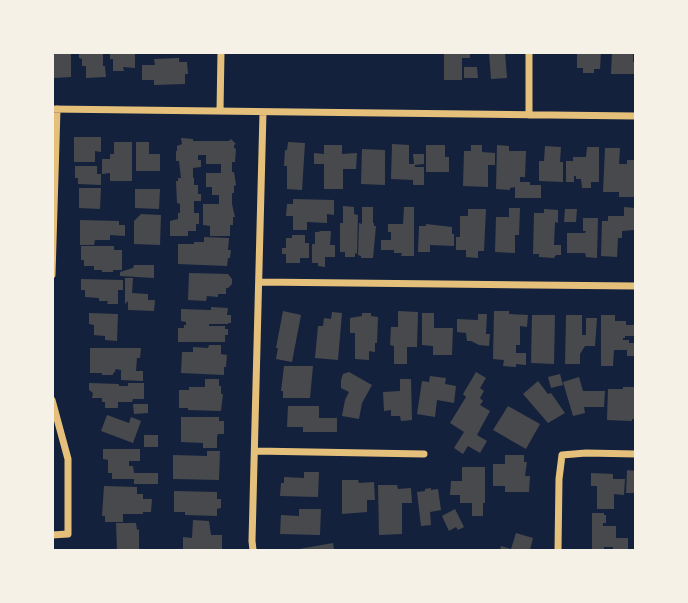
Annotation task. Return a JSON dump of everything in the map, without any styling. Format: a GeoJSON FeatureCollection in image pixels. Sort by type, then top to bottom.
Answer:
{"type":"FeatureCollection","features":[{"type":"Feature","properties":{"kind":"street"},"geometry":{"type":"LineString","coordinates":[[220,111],[221,52]]}},
{"type":"Feature","properties":{"kind":"street"},"geometry":{"type":"LineString","coordinates":[[529,52],[529,115]]}},
{"type":"Feature","properties":{"kind":"street"},"geometry":{"type":"LineString","coordinates":[[52,275],[55,109],[635,116]]}},
{"type":"Feature","properties":{"kind":"street"},"geometry":{"type":"LineString","coordinates":[[253,551],[263,112]]}},
{"type":"Feature","properties":{"kind":"street"},"geometry":{"type":"LineString","coordinates":[[259,282],[635,286]]}},
{"type":"Feature","properties":{"kind":"street"},"geometry":{"type":"LineString","coordinates":[[52,400],[68,459],[68,534],[52,535]]}},
{"type":"Feature","properties":{"kind":"street"},"geometry":{"type":"LineString","coordinates":[[255,450],[424,454]]}},
{"type":"Feature","properties":{"kind":"street"},"geometry":{"type":"LineString","coordinates":[[558,551],[562,455],[635,454]]}},
{"type":"Feature","properties":{"kind":"building"},"geometry":{"type":"Polygon","coordinates":[[[52,52],[71,52],[71,77],[54,78],[52,52]]]}},
{"type":"Feature","properties":{"kind":"building"},"geometry":{"type":"Polygon","coordinates":[[[79,52],[103,52],[106,77],[86,78],[86,66],[82,66],[79,52]]]}},
{"type":"Feature","properties":{"kind":"building"},"geometry":{"type":"Polygon","coordinates":[[[110,52],[135,52],[135,68],[123,67],[124,71],[113,71],[110,52]]]}},
{"type":"Feature","properties":{"kind":"building"},"geometry":{"type":"Polygon","coordinates":[[[444,52],[470,52],[470,58],[462,58],[462,80],[444,80],[444,52]]]}},
{"type":"Feature","properties":{"kind":"building"},"geometry":{"type":"Polygon","coordinates":[[[489,52],[505,52],[507,78],[491,79],[489,52]]]}},
{"type":"Feature","properties":{"kind":"building"},"geometry":{"type":"Polygon","coordinates":[[[577,52],[601,52],[600,69],[594,69],[594,73],[583,73],[583,68],[577,68],[577,52]]]}},
{"type":"Feature","properties":{"kind":"building"},"geometry":{"type":"Polygon","coordinates":[[[612,52],[633,53],[636,74],[611,74],[612,52]]]}},
{"type":"Feature","properties":{"kind":"building"},"geometry":{"type":"Polygon","coordinates":[[[179,58],[179,62],[187,62],[185,84],[154,85],[154,80],[142,80],[142,65],[155,65],[154,59],[179,58]]]}},
{"type":"Feature","properties":{"kind":"building"},"geometry":{"type":"Polygon","coordinates":[[[464,67],[477,67],[478,78],[464,78],[464,67]]]}},
{"type":"Feature","properties":{"kind":"building"},"geometry":{"type":"Polygon","coordinates":[[[74,137],[101,137],[101,152],[95,151],[95,162],[74,162],[74,137]]]}},
{"type":"Feature","properties":{"kind":"building"},"geometry":{"type":"Polygon","coordinates":[[[181,138],[193,141],[231,139],[236,144],[235,162],[232,162],[236,185],[232,193],[235,217],[233,225],[230,225],[230,236],[210,236],[210,226],[203,225],[203,204],[219,204],[219,195],[212,195],[212,187],[206,187],[206,173],[221,173],[221,164],[206,164],[206,155],[198,155],[201,167],[193,168],[193,178],[194,185],[198,185],[198,194],[201,194],[201,201],[194,201],[194,213],[199,213],[199,224],[196,224],[196,231],[188,231],[188,236],[170,236],[170,221],[178,219],[180,213],[176,181],[181,178],[176,151],[177,146],[182,144],[181,138]]]}},
{"type":"Feature","properties":{"kind":"building"},"geometry":{"type":"Polygon","coordinates":[[[114,142],[132,142],[132,181],[110,181],[110,173],[102,174],[102,159],[110,159],[110,154],[114,154],[114,142]]]}},
{"type":"Feature","properties":{"kind":"building"},"geometry":{"type":"Polygon","coordinates":[[[136,142],[149,142],[149,154],[160,154],[160,171],[136,171],[136,142]]]}},
{"type":"Feature","properties":{"kind":"building"},"geometry":{"type":"Polygon","coordinates":[[[288,142],[305,143],[302,190],[287,189],[287,166],[284,166],[288,142]]]}},
{"type":"Feature","properties":{"kind":"building"},"geometry":{"type":"Polygon","coordinates":[[[392,144],[409,145],[409,164],[414,164],[413,154],[424,154],[424,164],[415,167],[424,167],[424,185],[413,185],[413,180],[391,179],[392,144]]]}},
{"type":"Feature","properties":{"kind":"building"},"geometry":{"type":"Polygon","coordinates":[[[324,145],[342,145],[342,154],[357,153],[356,169],[343,169],[343,189],[324,189],[324,164],[314,164],[314,153],[324,154],[324,145]]]}},
{"type":"Feature","properties":{"kind":"building"},"geometry":{"type":"Polygon","coordinates":[[[426,145],[445,145],[445,157],[449,157],[449,172],[426,172],[426,145]]]}},
{"type":"Feature","properties":{"kind":"building"},"geometry":{"type":"Polygon","coordinates":[[[471,145],[482,145],[482,152],[495,153],[495,165],[488,165],[488,187],[463,186],[464,151],[471,151],[471,145]]]}},
{"type":"Feature","properties":{"kind":"building"},"geometry":{"type":"Polygon","coordinates":[[[497,145],[509,146],[509,151],[526,151],[525,177],[520,177],[520,182],[541,185],[541,198],[515,198],[515,187],[510,190],[496,189],[497,145]]]}},
{"type":"Feature","properties":{"kind":"building"},"geometry":{"type":"Polygon","coordinates":[[[545,146],[561,147],[563,182],[539,181],[539,161],[544,161],[545,146]]]}},
{"type":"Feature","properties":{"kind":"building"},"geometry":{"type":"Polygon","coordinates":[[[587,147],[599,147],[599,182],[591,182],[591,188],[582,188],[581,179],[576,179],[576,176],[574,182],[566,182],[566,161],[573,161],[573,157],[586,157],[587,147]]]}},
{"type":"Feature","properties":{"kind":"building"},"geometry":{"type":"Polygon","coordinates":[[[605,148],[620,148],[619,164],[636,160],[636,197],[619,197],[619,192],[603,192],[605,148]]]}},
{"type":"Feature","properties":{"kind":"building"},"geometry":{"type":"Polygon","coordinates":[[[362,149],[385,150],[385,185],[361,184],[362,149]]]}},
{"type":"Feature","properties":{"kind":"building"},"geometry":{"type":"Polygon","coordinates":[[[75,166],[97,166],[97,174],[101,174],[101,185],[78,184],[75,166]]]}},
{"type":"Feature","properties":{"kind":"building"},"geometry":{"type":"Polygon","coordinates":[[[79,188],[101,188],[100,209],[79,208],[79,188]]]}},
{"type":"Feature","properties":{"kind":"building"},"geometry":{"type":"Polygon","coordinates":[[[135,189],[160,189],[159,209],[135,208],[135,189]]]}},
{"type":"Feature","properties":{"kind":"building"},"geometry":{"type":"Polygon","coordinates":[[[293,199],[334,200],[334,215],[327,214],[327,223],[307,222],[307,230],[293,230],[293,216],[286,216],[287,204],[293,204],[293,199]]]}},
{"type":"Feature","properties":{"kind":"building"},"geometry":{"type":"Polygon","coordinates":[[[343,206],[354,207],[354,214],[358,215],[355,257],[345,257],[345,252],[340,252],[343,206]]]}},
{"type":"Feature","properties":{"kind":"building"},"geometry":{"type":"Polygon","coordinates":[[[362,207],[373,207],[373,223],[376,226],[373,258],[361,258],[358,255],[362,207]]]}},
{"type":"Feature","properties":{"kind":"building"},"geometry":{"type":"Polygon","coordinates":[[[404,207],[414,207],[414,256],[401,256],[402,253],[394,253],[394,250],[381,250],[381,240],[391,240],[388,224],[403,224],[404,207]]]}},
{"type":"Feature","properties":{"kind":"building"},"geometry":{"type":"Polygon","coordinates":[[[624,207],[635,208],[634,230],[622,231],[622,238],[618,238],[617,257],[601,256],[602,221],[608,221],[608,216],[624,216],[624,207]]]}},
{"type":"Feature","properties":{"kind":"building"},"geometry":{"type":"Polygon","coordinates":[[[509,208],[520,208],[515,253],[495,252],[496,217],[509,217],[509,208]]]}},
{"type":"Feature","properties":{"kind":"building"},"geometry":{"type":"Polygon","coordinates":[[[468,209],[486,209],[484,251],[478,251],[478,258],[466,257],[466,250],[456,250],[456,237],[460,237],[460,216],[468,216],[468,209]]]}},
{"type":"Feature","properties":{"kind":"building"},"geometry":{"type":"Polygon","coordinates":[[[544,209],[558,210],[554,245],[561,245],[561,255],[554,258],[533,254],[534,213],[544,213],[544,209]]]}},
{"type":"Feature","properties":{"kind":"building"},"geometry":{"type":"Polygon","coordinates":[[[565,209],[577,209],[576,222],[564,222],[565,209]]]}},
{"type":"Feature","properties":{"kind":"building"},"geometry":{"type":"Polygon","coordinates":[[[141,214],[161,215],[160,245],[134,244],[134,221],[141,214]]]}},
{"type":"Feature","properties":{"kind":"building"},"geometry":{"type":"Polygon","coordinates":[[[583,218],[598,218],[597,258],[586,257],[585,253],[567,253],[567,233],[585,233],[583,218]]]}},
{"type":"Feature","properties":{"kind":"building"},"geometry":{"type":"Polygon","coordinates":[[[80,220],[119,221],[119,225],[125,225],[125,236],[110,235],[110,240],[95,240],[94,245],[80,245],[80,220]]]}},
{"type":"Feature","properties":{"kind":"building"},"geometry":{"type":"Polygon","coordinates":[[[426,224],[452,227],[454,246],[430,245],[430,252],[418,252],[419,226],[426,224]]]}},
{"type":"Feature","properties":{"kind":"building"},"geometry":{"type":"Polygon","coordinates":[[[331,231],[330,245],[335,245],[335,257],[325,257],[325,267],[312,263],[315,232],[331,231]]]}},
{"type":"Feature","properties":{"kind":"building"},"geometry":{"type":"Polygon","coordinates":[[[292,235],[305,235],[305,243],[309,243],[309,258],[300,258],[300,263],[286,263],[286,254],[282,254],[282,248],[286,248],[286,238],[292,238],[292,235]]]}},
{"type":"Feature","properties":{"kind":"building"},"geometry":{"type":"Polygon","coordinates":[[[204,237],[229,238],[228,250],[231,250],[227,266],[178,264],[178,244],[204,242],[204,237]]]}},
{"type":"Feature","properties":{"kind":"building"},"geometry":{"type":"Polygon","coordinates":[[[81,246],[114,246],[114,250],[122,250],[122,270],[102,272],[94,270],[94,266],[84,266],[81,246]]]}},
{"type":"Feature","properties":{"kind":"building"},"geometry":{"type":"Polygon","coordinates":[[[134,265],[154,265],[154,278],[120,276],[120,272],[133,268],[134,265]]]}},
{"type":"Feature","properties":{"kind":"building"},"geometry":{"type":"Polygon","coordinates":[[[189,273],[228,274],[232,284],[226,288],[226,294],[218,294],[218,297],[207,296],[206,301],[188,300],[189,273]]]}},
{"type":"Feature","properties":{"kind":"building"},"geometry":{"type":"Polygon","coordinates":[[[125,278],[133,278],[132,293],[148,294],[148,300],[155,300],[154,311],[128,310],[128,301],[125,304],[125,278]]]}},
{"type":"Feature","properties":{"kind":"building"},"geometry":{"type":"Polygon","coordinates":[[[81,279],[123,280],[123,290],[118,290],[118,304],[107,304],[108,301],[99,301],[99,298],[85,297],[85,290],[81,290],[81,279]]]}},
{"type":"Feature","properties":{"kind":"building"},"geometry":{"type":"Polygon","coordinates":[[[211,307],[228,308],[227,315],[231,315],[231,323],[209,324],[225,326],[225,329],[228,329],[225,342],[178,342],[178,328],[184,328],[186,325],[186,322],[181,321],[181,309],[211,310],[211,307]]]}},
{"type":"Feature","properties":{"kind":"building"},"geometry":{"type":"Polygon","coordinates":[[[283,311],[301,315],[292,362],[276,359],[283,311]]]}},
{"type":"Feature","properties":{"kind":"building"},"geometry":{"type":"Polygon","coordinates":[[[398,311],[418,312],[417,347],[407,347],[407,364],[394,364],[394,346],[390,345],[391,327],[398,327],[398,311]]]}},
{"type":"Feature","properties":{"kind":"building"},"geometry":{"type":"Polygon","coordinates":[[[494,311],[528,315],[527,327],[520,326],[520,345],[516,345],[516,353],[526,353],[526,365],[503,366],[504,360],[493,359],[494,311]]]}},
{"type":"Feature","properties":{"kind":"building"},"geometry":{"type":"Polygon","coordinates":[[[332,312],[342,313],[338,360],[315,358],[318,326],[323,326],[324,318],[331,319],[332,312]]]}},
{"type":"Feature","properties":{"kind":"building"},"geometry":{"type":"Polygon","coordinates":[[[89,313],[118,314],[117,341],[94,335],[94,325],[89,324],[89,313]]]}},
{"type":"Feature","properties":{"kind":"building"},"geometry":{"type":"Polygon","coordinates":[[[362,313],[371,313],[371,316],[378,317],[377,343],[375,352],[369,351],[369,360],[355,359],[355,333],[350,333],[350,318],[362,316],[362,313]]]}},
{"type":"Feature","properties":{"kind":"building"},"geometry":{"type":"Polygon","coordinates":[[[422,313],[434,313],[434,328],[453,328],[452,355],[433,355],[433,346],[422,345],[422,313]]]}},
{"type":"Feature","properties":{"kind":"building"},"geometry":{"type":"Polygon","coordinates":[[[478,314],[487,314],[486,334],[490,334],[489,346],[467,341],[466,333],[457,332],[457,319],[478,320],[478,314]]]}},
{"type":"Feature","properties":{"kind":"building"},"geometry":{"type":"Polygon","coordinates":[[[532,315],[555,315],[554,364],[531,363],[532,315]]]}},
{"type":"Feature","properties":{"kind":"building"},"geometry":{"type":"Polygon","coordinates":[[[566,315],[582,315],[582,335],[586,335],[586,318],[597,318],[595,346],[585,346],[580,354],[580,364],[565,364],[566,315]]]}},
{"type":"Feature","properties":{"kind":"building"},"geometry":{"type":"Polygon","coordinates":[[[601,315],[615,315],[615,321],[626,321],[626,325],[635,325],[635,336],[625,336],[623,340],[635,343],[635,356],[627,356],[627,350],[614,350],[613,366],[601,366],[601,315]]]}},
{"type":"Feature","properties":{"kind":"building"},"geometry":{"type":"Polygon","coordinates":[[[209,345],[221,345],[221,354],[227,355],[224,375],[181,373],[182,352],[193,352],[193,347],[208,348],[209,345]]]}},
{"type":"Feature","properties":{"kind":"building"},"geometry":{"type":"Polygon","coordinates":[[[90,348],[141,348],[136,371],[143,371],[143,381],[121,380],[121,370],[116,369],[113,375],[90,373],[90,348]]]}},
{"type":"Feature","properties":{"kind":"building"},"geometry":{"type":"Polygon","coordinates":[[[284,366],[313,366],[310,398],[283,398],[281,391],[284,366]]]}},
{"type":"Feature","properties":{"kind":"building"},"geometry":{"type":"Polygon","coordinates":[[[349,372],[372,385],[362,403],[359,419],[342,416],[349,392],[341,388],[341,380],[343,374],[349,372]]]}},
{"type":"Feature","properties":{"kind":"building"},"geometry":{"type":"Polygon","coordinates":[[[476,372],[486,378],[480,388],[484,391],[480,405],[490,411],[477,435],[487,441],[480,453],[468,446],[463,454],[454,448],[464,432],[450,423],[466,397],[463,394],[476,372]]]}},
{"type":"Feature","properties":{"kind":"building"},"geometry":{"type":"Polygon","coordinates":[[[560,374],[563,385],[551,388],[548,377],[560,374]]]}},
{"type":"Feature","properties":{"kind":"building"},"geometry":{"type":"Polygon","coordinates":[[[430,376],[446,378],[445,384],[456,386],[454,403],[437,400],[435,417],[417,414],[422,381],[429,382],[430,376]]]}},
{"type":"Feature","properties":{"kind":"building"},"geometry":{"type":"Polygon","coordinates":[[[579,377],[583,391],[605,391],[604,407],[584,407],[585,413],[573,416],[563,382],[579,377]]]}},
{"type":"Feature","properties":{"kind":"building"},"geometry":{"type":"Polygon","coordinates":[[[205,379],[219,379],[223,394],[221,411],[179,408],[179,390],[205,387],[205,379]]]}},
{"type":"Feature","properties":{"kind":"building"},"geometry":{"type":"Polygon","coordinates":[[[400,379],[411,379],[412,420],[401,421],[400,416],[391,416],[391,410],[384,411],[383,392],[400,391],[400,379]]]}},
{"type":"Feature","properties":{"kind":"building"},"geometry":{"type":"Polygon","coordinates":[[[538,381],[548,394],[551,393],[565,413],[548,423],[523,394],[538,381]]]}},
{"type":"Feature","properties":{"kind":"building"},"geometry":{"type":"Polygon","coordinates":[[[89,383],[128,386],[128,383],[144,383],[144,399],[118,402],[118,408],[105,408],[102,398],[92,398],[89,383]]]}},
{"type":"Feature","properties":{"kind":"building"},"geometry":{"type":"Polygon","coordinates":[[[636,387],[636,419],[607,420],[608,389],[636,387]]]}},
{"type":"Feature","properties":{"kind":"building"},"geometry":{"type":"Polygon","coordinates":[[[133,404],[148,404],[148,413],[134,414],[133,404]]]}},
{"type":"Feature","properties":{"kind":"building"},"geometry":{"type":"Polygon","coordinates":[[[288,406],[319,406],[319,418],[337,418],[337,432],[303,432],[303,427],[287,427],[288,406]]]}},
{"type":"Feature","properties":{"kind":"building"},"geometry":{"type":"Polygon","coordinates":[[[508,406],[540,424],[526,449],[493,430],[508,406]]]}},
{"type":"Feature","properties":{"kind":"building"},"geometry":{"type":"Polygon","coordinates":[[[107,415],[129,423],[131,417],[141,421],[133,443],[101,431],[107,415]]]}},
{"type":"Feature","properties":{"kind":"building"},"geometry":{"type":"Polygon","coordinates":[[[181,417],[219,417],[219,421],[224,421],[224,434],[217,436],[217,448],[203,448],[203,443],[181,442],[181,417]]]}},
{"type":"Feature","properties":{"kind":"building"},"geometry":{"type":"Polygon","coordinates":[[[144,435],[158,435],[158,447],[144,447],[144,435]]]}},
{"type":"Feature","properties":{"kind":"building"},"geometry":{"type":"Polygon","coordinates":[[[103,449],[140,449],[140,461],[129,461],[129,466],[133,466],[134,473],[158,473],[158,484],[134,484],[134,479],[112,479],[112,473],[108,473],[108,460],[103,459],[103,449]]]}},
{"type":"Feature","properties":{"kind":"building"},"geometry":{"type":"Polygon","coordinates":[[[207,451],[220,451],[219,480],[173,479],[173,455],[207,456],[207,451]]]}},
{"type":"Feature","properties":{"kind":"building"},"geometry":{"type":"Polygon","coordinates":[[[505,455],[524,455],[524,462],[527,462],[525,476],[530,476],[529,492],[505,492],[505,486],[493,486],[493,464],[505,464],[505,455]]]}},
{"type":"Feature","properties":{"kind":"building"},"geometry":{"type":"Polygon","coordinates":[[[462,467],[485,467],[483,516],[472,516],[472,503],[460,503],[460,495],[450,495],[451,481],[462,481],[462,467]]]}},
{"type":"Feature","properties":{"kind":"building"},"geometry":{"type":"Polygon","coordinates":[[[627,470],[636,471],[636,493],[626,493],[627,470]]]}},
{"type":"Feature","properties":{"kind":"building"},"geometry":{"type":"Polygon","coordinates":[[[304,472],[319,472],[318,497],[280,496],[284,477],[304,478],[304,472]]]}},
{"type":"Feature","properties":{"kind":"building"},"geometry":{"type":"Polygon","coordinates":[[[591,473],[613,474],[613,479],[625,479],[624,495],[614,494],[614,509],[597,509],[597,486],[591,486],[591,473]]]}},
{"type":"Feature","properties":{"kind":"building"},"geometry":{"type":"Polygon","coordinates":[[[342,480],[374,482],[375,500],[367,500],[367,512],[342,514],[342,480]]]}},
{"type":"Feature","properties":{"kind":"building"},"geometry":{"type":"Polygon","coordinates":[[[378,485],[397,485],[398,489],[411,488],[412,503],[402,503],[402,534],[379,535],[378,485]]]}},
{"type":"Feature","properties":{"kind":"building"},"geometry":{"type":"Polygon","coordinates":[[[104,486],[137,487],[137,494],[143,494],[143,499],[152,499],[151,512],[123,514],[123,522],[105,522],[105,516],[102,516],[104,486]]]}},
{"type":"Feature","properties":{"kind":"building"},"geometry":{"type":"Polygon","coordinates":[[[438,489],[441,510],[430,512],[431,525],[421,526],[417,492],[438,489]]]}},
{"type":"Feature","properties":{"kind":"building"},"geometry":{"type":"Polygon","coordinates":[[[174,491],[217,492],[217,499],[221,499],[221,508],[217,509],[217,516],[174,512],[174,491]]]}},
{"type":"Feature","properties":{"kind":"building"},"geometry":{"type":"Polygon","coordinates":[[[299,509],[321,509],[320,535],[280,534],[281,515],[299,516],[299,509]]]}},
{"type":"Feature","properties":{"kind":"building"},"geometry":{"type":"Polygon","coordinates":[[[455,509],[464,527],[449,531],[442,516],[455,509]]]}},
{"type":"Feature","properties":{"kind":"building"},"geometry":{"type":"Polygon","coordinates":[[[592,513],[606,515],[606,523],[603,523],[603,526],[616,526],[616,538],[628,538],[628,550],[604,547],[604,550],[592,550],[592,513]]]}},
{"type":"Feature","properties":{"kind":"building"},"geometry":{"type":"Polygon","coordinates":[[[193,520],[209,521],[211,535],[222,535],[222,550],[183,550],[183,537],[192,538],[193,520]]]}},
{"type":"Feature","properties":{"kind":"building"},"geometry":{"type":"Polygon","coordinates":[[[116,523],[136,523],[137,530],[139,529],[139,550],[117,550],[116,523]]]}},
{"type":"Feature","properties":{"kind":"building"},"geometry":{"type":"Polygon","coordinates":[[[516,533],[533,538],[530,550],[500,550],[501,546],[511,549],[516,533]]]}},
{"type":"Feature","properties":{"kind":"building"},"geometry":{"type":"Polygon","coordinates":[[[333,543],[334,550],[299,550],[299,549],[333,543]]]}}]}
